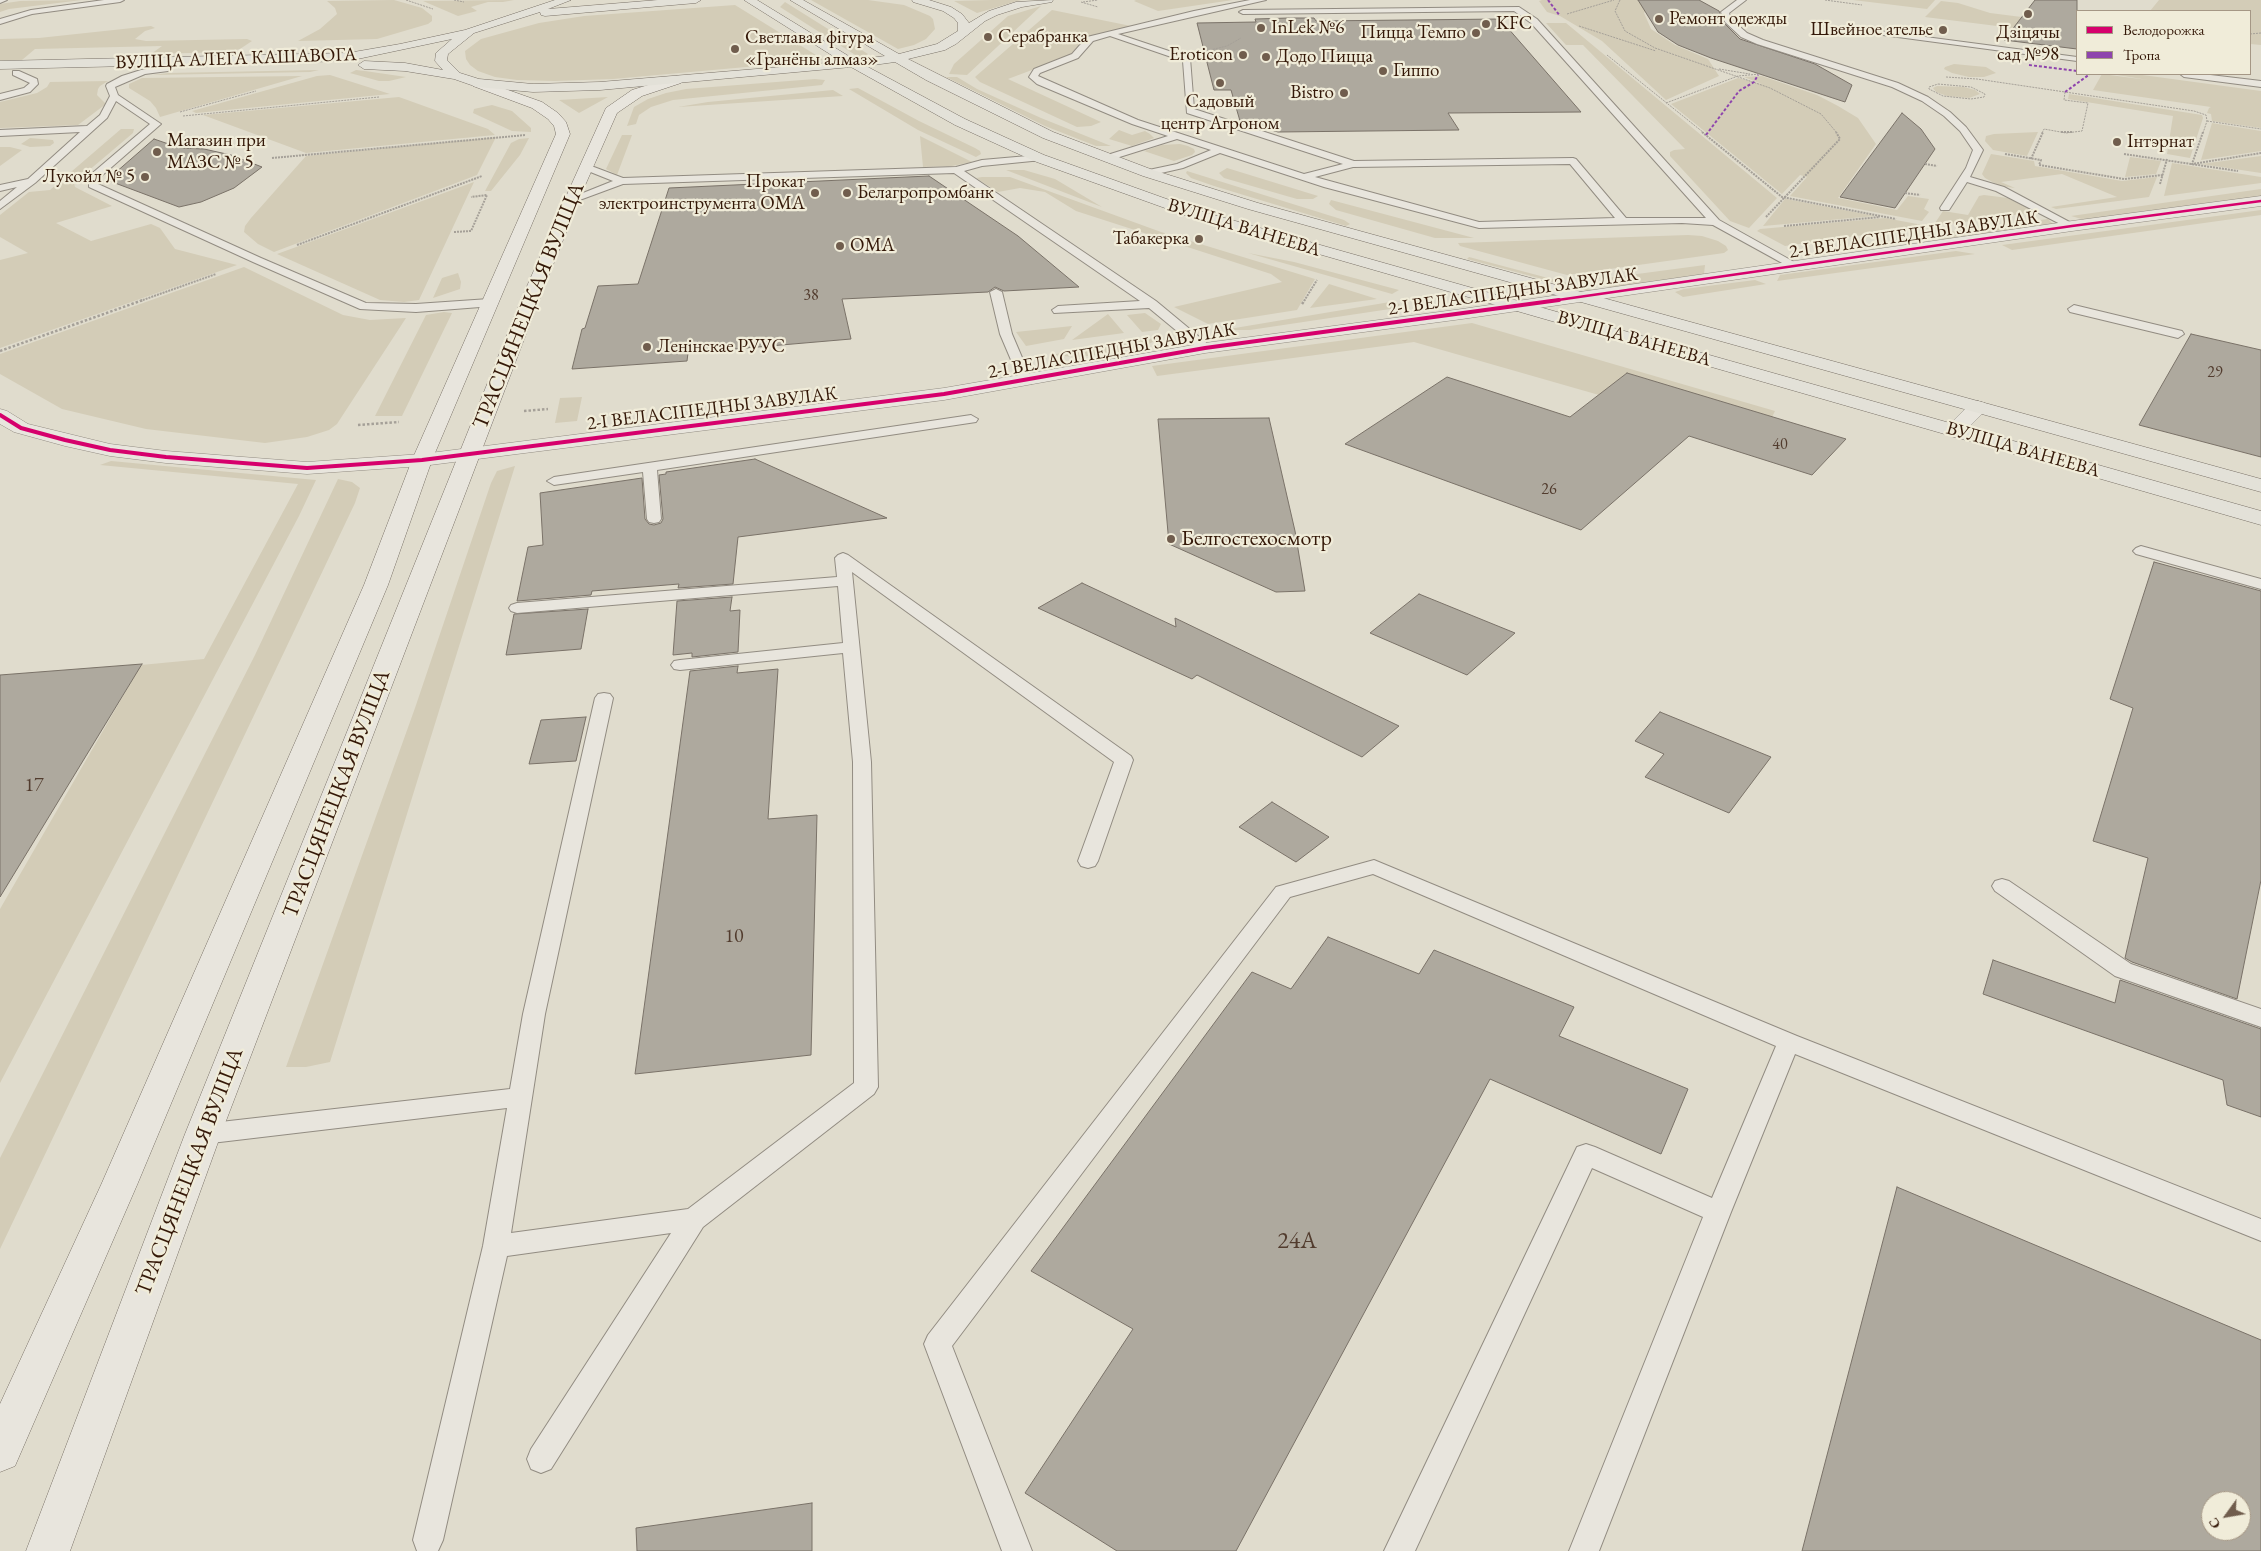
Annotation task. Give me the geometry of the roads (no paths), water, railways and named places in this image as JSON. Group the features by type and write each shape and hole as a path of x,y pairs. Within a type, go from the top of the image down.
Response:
{"main road":[{"path":"502,21 566,0"},
{"path":"502,21 579,9 696,0"},
{"name":"ВУЛІЦА ВАНЕЕВА","path":"749,0 854,64 944,114 1039,158 1110,186 1195,214 2261,518"},
{"name":"ВУЛІЦА ВАНЕЕВА","path":"794,0 1003,114 1107,158 1148,173 1252,206 2261,486"},
{"path":"917,0 947,9 958,16 964,23 964,32"},
{"name":"ВУЛІЦА АЛЕГА КАШАВОГА","path":"0,73 358,64 395,66 456,76 477,83 566,88 677,80 854,64 898,58 941,47 952,42 981,18 993,13 1020,4 1048,0"},
{"name":"ВУЛІЦА АЛЕГА КАШАВОГА","path":"0,65 348,57 392,50 470,31 502,21"},
{"path":"456,76 441,61 442,53 470,31"},
{"name":"ТРАСЦЯНЕЦКАЯ ВУЛІЦА","path":"0,1451 118,1185 372,594 422,460 509,302 573,199 611,111 637,93 677,80"},
{"name":"ТРАСЦЯНЕЦКАЯ ВУЛІЦА","path":"48,1551 203,1134 469,454 509,302 563,134 561,125 537,105 477,83"},
{"name":"2-І ВЕЛАСІПЕДНЫ ЗАВУЛАК","path":"0,415 21,428 65,440 110,450 166,457 308,468 422,460 935,396 1205,348 1518,307 2072,226 2261,201"},
{"path":"1954,431 1978,407"}],"lane":[{"path":"0,22 31,12 120,0"},
{"path":"1262,0 1194,13 1090,38 1075,56 1037,72 1033,77 1040,82 1161,131 1305,177 1480,225 1716,222"},
{"path":"1513,0 1516,9"},
{"path":"1742,0 1725,12 1728,20 1744,35 1760,42 1895,85 1925,99 1947,114 1963,129 1978,150 1971,168 1945,208"},
{"path":"1194,13 1516,9 1529,16 1716,222 1797,267"},
{"path":"1868,31 2076,59"},
{"path":"1110,34 1187,60 1190,111 1353,164"},
{"path":"164,69 144,72 116,81 110,86 114,96 156,124 92,178 93,185 257,260 364,306 416,308 509,302"},
{"path":"0,97 27,90 34,84 34,80 16,72"},
{"path":"2192,75 2261,84"},
{"path":"0,206 104,116 114,96"},
{"path":"1161,131 1208,117"},
{"path":"0,132 89,129"},
{"path":"1107,158 1177,136"},
{"path":"982,163 1010,145"},
{"path":"1148,173 1180,166 1219,150"},
{"path":"573,199 622,181 956,170 982,163 1039,158"},
{"path":"1305,177 1353,164 1573,161 1623,222"},
{"path":"586,167 622,181"},
{"path":"956,170 1152,304 1205,348"},
{"path":"1964,178 2000,189 2072,226"},
{"path":"0,188 31,181"},
{"path":"996,292 1006,334 1026,381"},
{"path":"1058,310 1152,304"},
{"path":"2074,310 2178,334"},
{"path":"554,481 971,420"},
{"path":"650,467 654,519"},
{"path":"2140,551 2261,584"},
{"path":"541,1458 694,1219 866,1087 862,762 843,558 1124,760 1088,861"},
{"path":"517,608 846,581"},
{"path":"680,665 852,647"},
{"path":"428,1540 496,1246 534,1014 604,698"},
{"path":"1017,1551 938,1344 1283,892 1374,867 1789,1042 2261,1230"},
{"path":"2002,886 2123,970 2261,1018"},
{"path":"1584,1551 1718,1212 1789,1042"},
{"path":"203,1134 520,1097"},
{"path":"1399,1551 1586,1154 1718,1212"},
{"path":"496,1246 694,1219"}],"place":[{"name":"Дзіцячы сад №98","path":"2028,14"},
{"name":"Ремонт одежды","path":"1659,19"},
{"name":"KFC","path":"1486,24"},
{"name":"InLek №6","path":"1261,28"},
{"name":"Швейное ателье","path":"1943,30"},
{"name":"Пицца Темпо","path":"1476,33"},
{"name":"Серабранка","path":"988,37"},
{"name":"Светлавая фігура «Гранёны алмаз»","path":"735,49"},
{"name":"Eroticon","path":"1243,55"},
{"name":"Додо Пицца","path":"1266,57"},
{"name":"Гиппо","path":"1383,71"},
{"name":"Садовый центр Агроном","path":"1220,83"},
{"name":"Bistro","path":"1344,93"},
{"name":"Інтэрнат","path":"2117,142"},
{"name":"Магазин при МАЗС № 5","path":"157,152"},
{"name":"Лукойл № 5","path":"145,177"},
{"name":"Прокат электроинструмента ОМА","path":"815,193"},
{"name":"Белагропромбанк","path":"847,193"},
{"name":"Табакерка","path":"1199,239"},
{"name":"ОМА","path":"840,246"},
{"name":"Ленінскае РУУС","path":"647,347"},
{"name":"Белгостехосмотр","path":"1171,539"}]}
